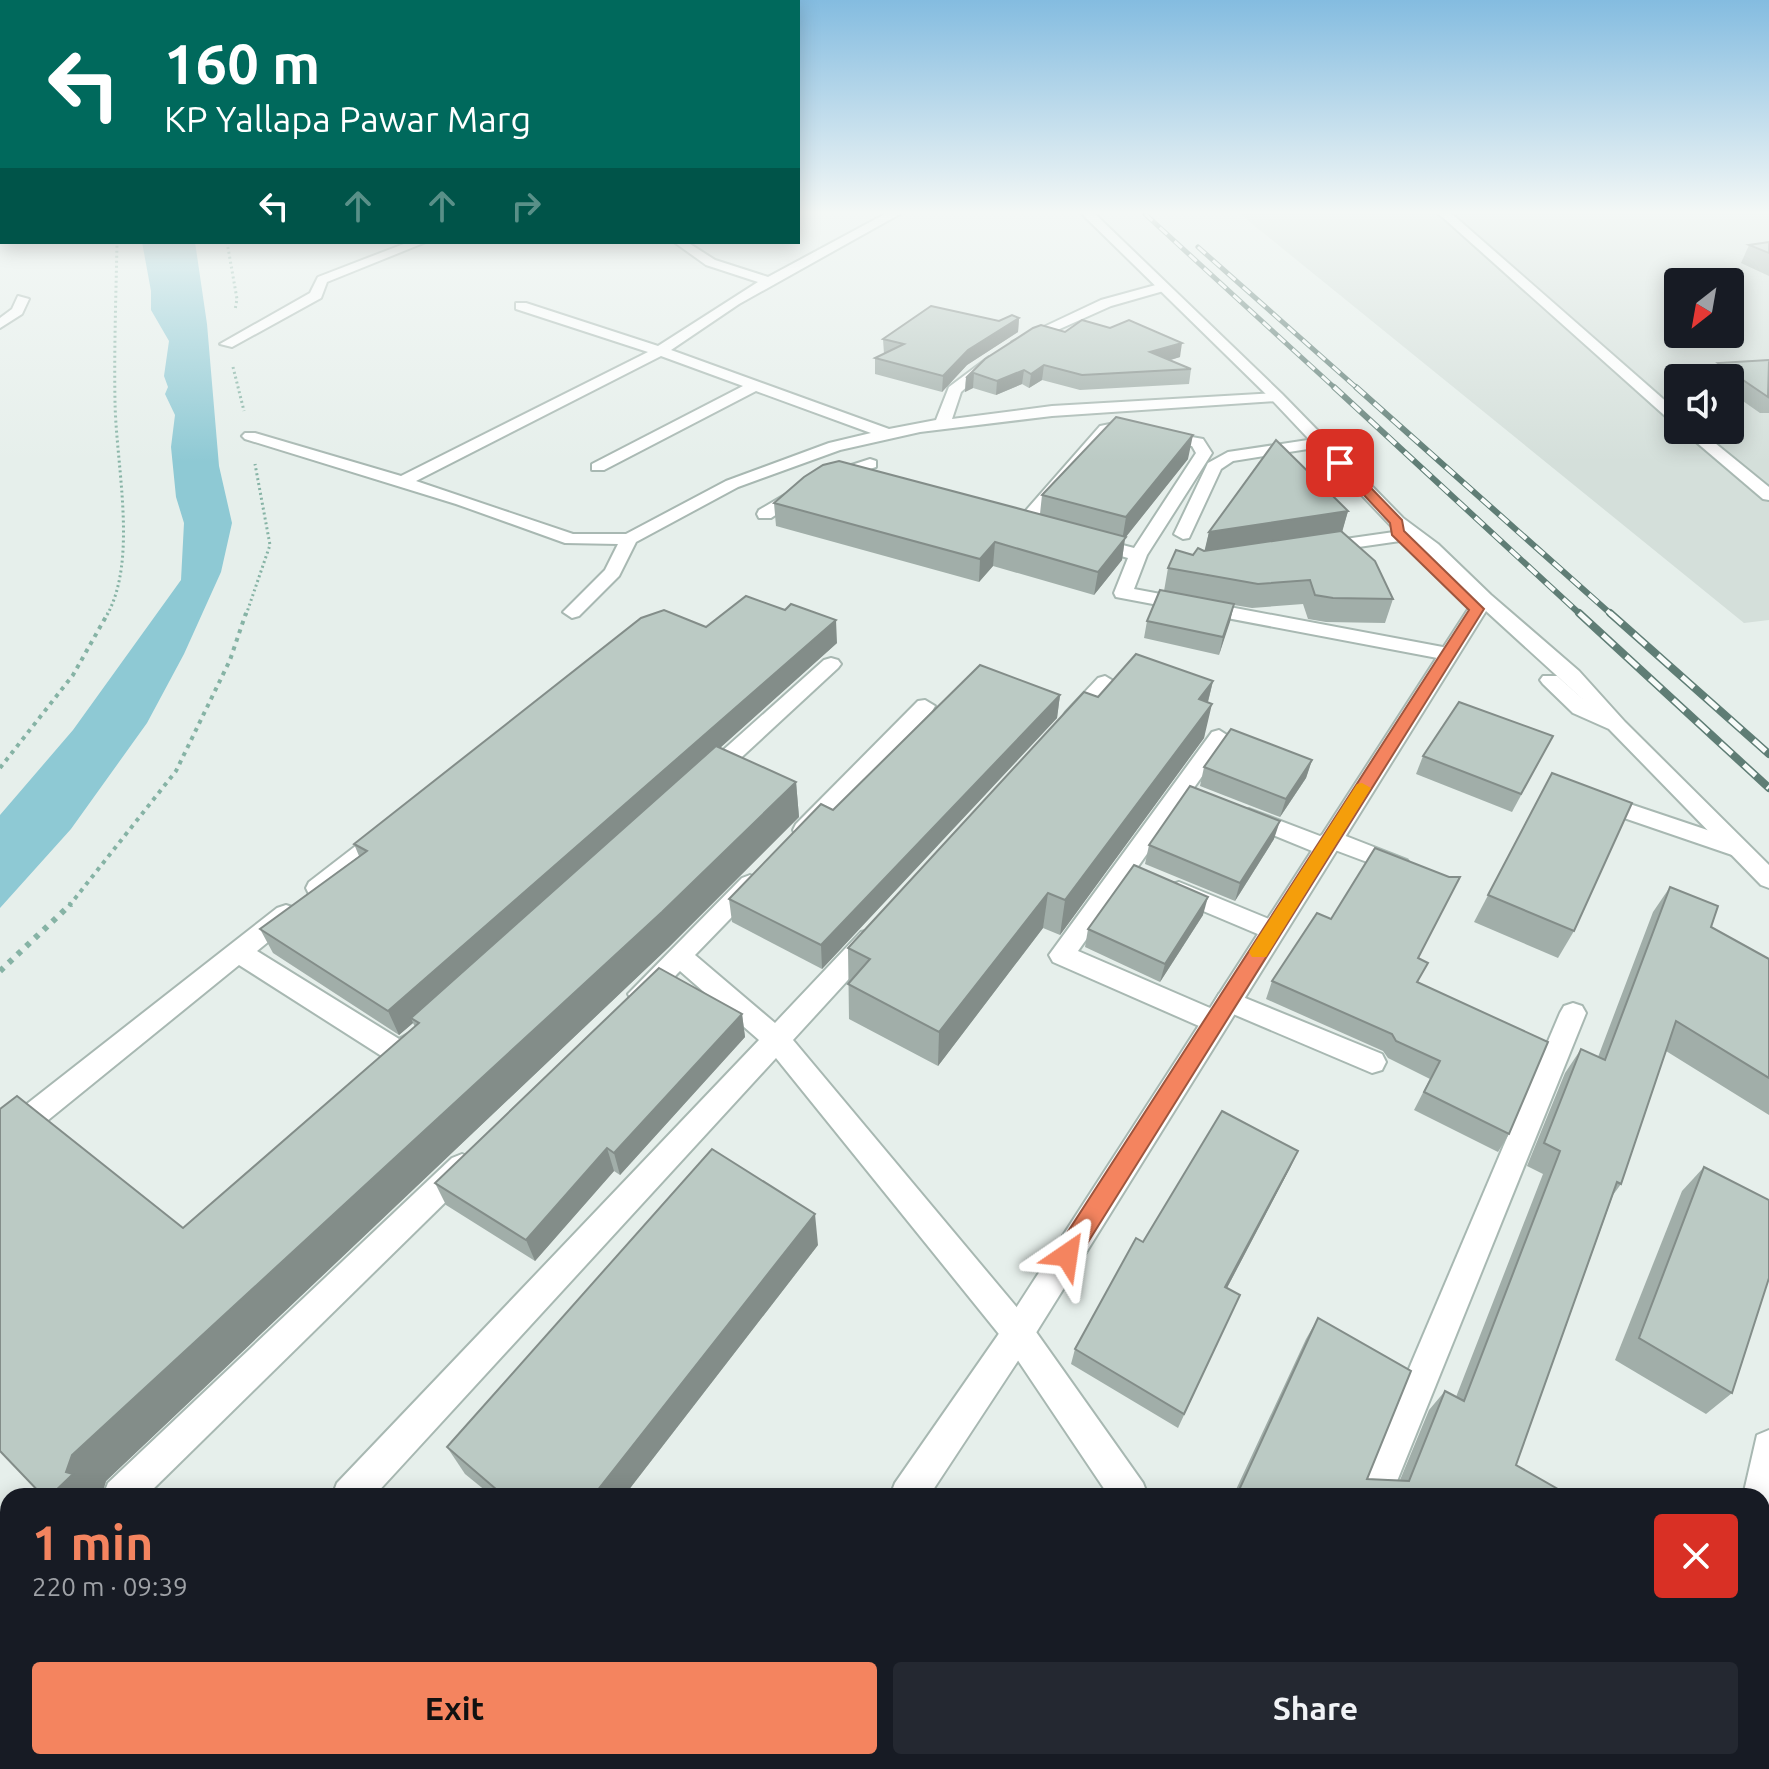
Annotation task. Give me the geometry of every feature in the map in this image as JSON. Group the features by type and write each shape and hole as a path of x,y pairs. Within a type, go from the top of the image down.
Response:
{"street":[{"path":"227,344 313,297"},
{"path":"402,482 660,351 745,297"},
{"path":"942,425 954,390 1003,349 1106,303 1129,297"},
{"path":"1173,297 1277,397 1399,529 1480,604 1580,708 1618,727 1769,879"},
{"path":"1538,297 1664,408"},
{"path":"0,324 17,311 23,299"},
{"path":"521,306 660,351 888,434"},
{"path":"598,467 755,386"},
{"path":"250,436 462,500 571,539 629,539 732,484 835,446 888,434 1052,411 1277,397"},
{"path":"1023,524 1105,429 1197,442 1204,453 1138,555 1123,593 1448,654"},
{"path":"1183,534 1214,466 1228,457 1321,443"},
{"path":"1707,444 1769,495"},
{"path":"765,514 790,497 838,474 870,464"},
{"path":"838,474 869,482"},
{"path":"1309,550 1399,529"},
{"path":"572,612 613,572 629,539"},
{"path":"1081,539 1138,555"},
{"path":"913,1488 1018,1333 1480,604"},
{"path":"692,790 831,664"},
{"path":"1052,739 1105,682"},
{"path":"623,1011 925,706"},
{"path":"1219,737 1188,793 1125,868 1062,955 1372,1062"},
{"path":"1570,791 1738,849"},
{"path":"1224,807 1427,877"},
{"path":"0,1142 400,823"},
{"path":"1125,868 1272,931"},
{"path":"357,1488 883,925"},
{"path":"238,952 401,1054 436,1023"},
{"path":"680,956 777,1040 1018,1333 1125,1488"},
{"path":"1376,1488 1573,1013"},
{"path":"129,1488 487,1143"},
{"path":"1762,1488 1769,1447"}],"path":[{"path":"0,768 73,675 114,602 123,557 115,404 116,297"},
{"path":"0,971 69,907 176,771 230,660 270,545 250,436 227,344 237,297"}],"shaded area":[{"path":"1342,297 1664,297 1664,348 1744,348 1744,297 1769,297 1769,620 1744,623"}],"water":[{"path":"151,297 203,297 219,466 232,523 221,572 184,654 147,723 71,829 0,908 0,815 73,730 181,580 184,523 176,497 171,447 175,415 165,394 168,387 164,376 169,341 151,310"}],"building":[{"path":"931,306 999,321 1012,315 1019,318 968,350 943,376 875,358 904,344 883,339"},
{"path":"1082,320 1110,328 1129,320 1182,343 1150,352 1191,369 1082,375 1044,365 1031,374 1024,370 997,381 974,373 966,378 985,359 1033,328 1041,325 1065,332"},
{"path":"1769,360 1768,397 1744,381 1744,364 1718,363"},
{"path":"1116,417 1193,435 1126,517 1042,495"},
{"path":"1276,440 1348,511 1209,532"},
{"path":"839,461 1126,537 1098,572 995,542 980,559 774,503 804,477 823,465"},
{"path":"1341,531 1375,561 1393,599 1315,595 1310,580 1258,584 1168,568 1176,550 1193,555 1198,548 1204,551"},
{"path":"1160,590 1234,604 1223,637 1147,621"},
{"path":"746,596 785,610 791,604 836,620 388,1011 260,929 367,851 354,844 641,618 664,610 706,627"},
{"path":"1136,654 1213,681 1199,699 1212,704 1065,900 1048,893 939,1032 848,984 870,959 848,948 1084,692 1098,697"},
{"path":"980,665 1060,695 821,945 729,899 821,804 833,810"},
{"path":"1459,702 1553,736 1521,794 1423,756"},
{"path":"1231,729 1312,760 1286,799 1204,767"},
{"path":"716,746 796,782 662,912 72,1455 66,1472 73,1474 58,1488 35,1488 0,1451 0,1109 17,1096 183,1228 419,1023 411,1018"},
{"path":"1552,773 1632,803 1574,931 1488,895"},
{"path":"1190,786 1280,821 1240,883 1149,845"},
{"path":"1375,848 1449,877 1460,877 1418,958 1428,963 1417,982 1548,1042 1509,1134 1424,1092 1440,1061 1396,1041 1392,1034 1272,981 1317,913 1331,919"},
{"path":"1134,865 1208,897 1165,964 1088,929"},
{"path":"1670,887 1718,906 1711,927 1769,959 1769,1078 1676,1021 1621,1184 1617,1182 1516,1465 1556,1488 1240,1488 1318,1318 1411,1371 1367,1479 1409,1481 1445,1391 1464,1401 1560,1151 1544,1143 1581,1049 1605,1060"},
{"path":"659,968 742,1014 614,1153 607,1148 526,1240 435,1183"},
{"path":"1222,1111 1298,1151 1225,1287 1240,1295 1184,1414 1075,1349 1136,1238 1143,1242"},
{"path":"712,1149 815,1214 599,1488 495,1488 447,1447"},
{"path":"1704,1167 1769,1200 1769,1278 1732,1393 1639,1338"}],"railway":[{"path":"1235,297 1336,389"},
{"path":"1254,297 1358,389"},
{"path":"1334,387 1581,615"},
{"path":"1356,387 1612,615"},
{"path":"1579,613 1769,788"},
{"path":"1610,613 1769,754"}],"slow traffic":[{"path":"1259,952 1362,788"}],"route":[{"path":"1067,1255 1477,609 1397,532 1397,522 1340,463"}]}
